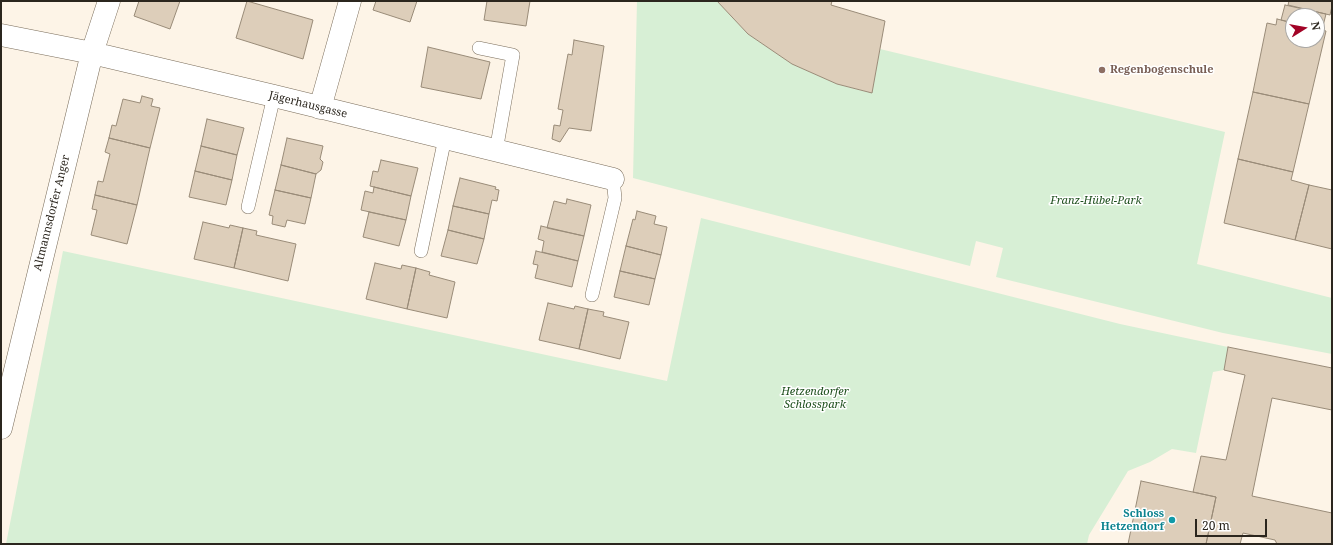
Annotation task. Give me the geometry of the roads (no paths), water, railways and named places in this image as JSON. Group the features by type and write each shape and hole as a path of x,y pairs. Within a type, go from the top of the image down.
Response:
{"street":[{"name":"Altmannsdorfer Anger","path":"1,428 92,53 109,1"},
{"path":"320,108 350,1"},
{"name":"Jägerhausgasse","path":"1,34 92,53 274,96 613,179"}],"lane":[{"path":"479,48 513,55 496,151"},
{"path":"248,207 274,96"},
{"path":"421,251 445,138"},
{"path":"592,295 615,198 613,179"}],"place":[{"name":"Regenbogenschule","path":"1102,70"},
{"name":"Schloss Hetzendorf","path":"1172,520"}],"park label":[{"name":"Franz-Hübel-Park","path":"1096,201"},
{"name":"Hetzendorfer Schlosspark","path":"815,398"}]}
